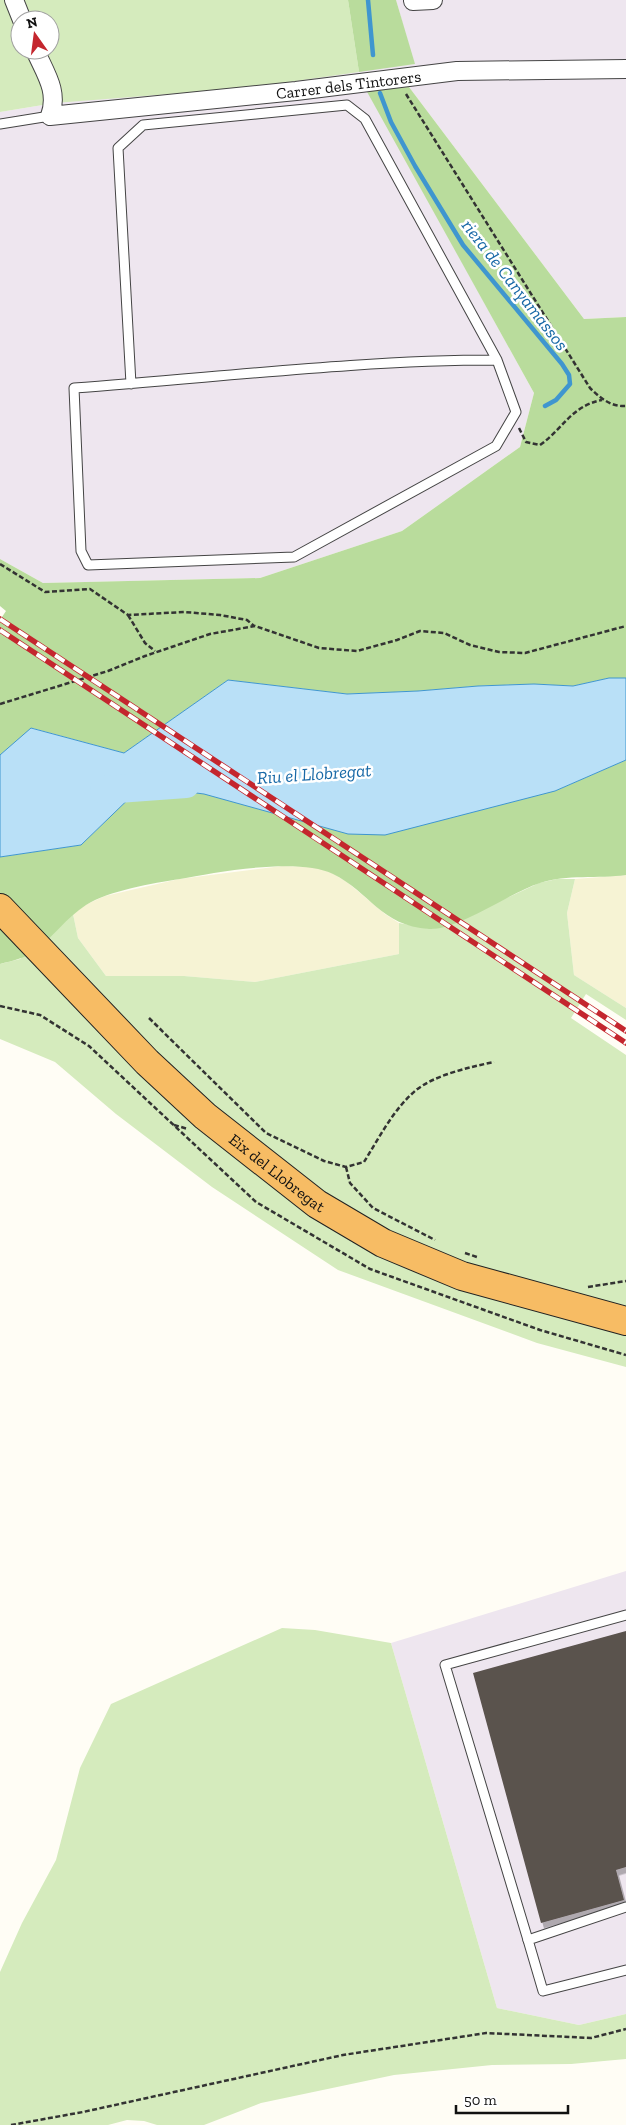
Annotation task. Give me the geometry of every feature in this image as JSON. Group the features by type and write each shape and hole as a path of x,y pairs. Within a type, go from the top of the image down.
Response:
{"highway":[{"name":"Eix del Llobregat","path":"0,908 148,1062 205,1116 317,1204 383,1243 462,1276 626,1320"}],"street":[{"path":"413,1 434,0"},
{"path":"39,60 52,89 55,103 50,116"},
{"name":"Carrer dels Tintorers","path":"50,116 397,80 457,70 626,69"}],"lane":[{"path":"266,94 272,112"},
{"path":"131,384 118,148 143,125 346,105 365,119 497,360 516,412 496,446 294,557 88,565 81,551 74,388 131,384 431,360 497,360"},
{"path":"0,124 50,116"},
{"path":"626,1616 445,1665 543,1991 626,1970"},
{"path":"528,1940 626,1907"}],"path":[{"path":"397,80 590,388 602,400 621,407 626,406"},
{"path":"516,412 519,426 526,442 540,445 553,436 578,408 590,402 602,400"},
{"path":"0,564 45,592 90,589 128,615 145,643 156,652"},
{"path":"128,615 184,612 220,615 247,620 255,626 318,648 357,651 397,640 420,631 444,633 470,645 499,652 525,653 626,626"},
{"path":"0,704 108,671 210,634 255,626"},
{"path":"149,1018 266,1133 324,1160 346,1167 364,1162 394,1115 416,1090 464,1068 494,1062"},
{"path":"346,1167 350,1183 372,1208 443,1244"},
{"path":"462,1252 480,1258"},
{"path":"582,1288 626,1281"},
{"path":"11,2125 83,2112 343,2055 486,2033 591,2038 626,2030"}],"shaded area":[{"path":"396,0 626,0 626,317 584,319 409,87 367,90 534,393 520,447 402,531 260,578 43,583 0,559 0,112 55,103 414,64"},
{"path":"282,866 315,867 332,873 347,882 385,914 399,923 399,954 255,982 184,976 106,976 78,938 73,914 87,904 105,896 179,879"},
{"path":"626,875 626,1008 574,975 567,913 575,879"},
{"path":"626,1571 626,2014 579,2025 497,2008 391,1643"}],"green space":[{"path":"0,0 348,0 359,72 247,88 55,103 0,112"},
{"path":"348,0 396,0 415,64 359,72"},
{"path":"409,87 584,319 626,317 626,678 609,678 573,686 534,684 347,694 228,680 124,753 32,728 0,755 0,620 6,611 0,606 0,559 43,583 260,578 402,531 520,447 534,393 366,90"},
{"path":"626,760 626,875 550,880 528,888 469,918 441,928 429,929 413,927 399,922 387,915 346,881 318,869 279,866 236,870 144,885 95,900 79,910 35,951 0,964 0,857 81,845 142,786 204,794 555,791"},
{"path":"557,879 575,879 567,913 574,975 626,1008 626,1020 586,994 571,1018 626,1055 626,1367 537,1343 338,1270 212,1187 116,1114 55,1062 0,1039 0,964 20,959 73,914 78,938 106,976 184,976 255,982 399,954 399,923 431,929 449,925 539,883"},
{"path":"282,1628 315,1630 391,1643 497,2008 579,2025 626,2014 626,2059 571,2064 492,2065 394,2075 261,2103 204,2125 157,2125 144,2121 127,2120 108,2125 0,2125 0,1972 22,1923 56,1860 80,1768 111,1704"}],"water":[{"path":"609,678 626,678 626,760 555,791 385,835 348,834 204,794 142,786 81,845 0,857 0,755 31,728 124,753 228,680 347,694 534,684 573,686"}],"building":[{"path":"626,1631 626,1867 616,1870 624,1900 541,1923 473,1673"}],"waterway":[{"name":"riera de Canyamassos","path":"368,0 373,55"},
{"name":"riera de Canyamassos","path":"380,93 391,122 415,166 463,245 562,364 569,375 570,384 556,400 545,406"},
{"name":"Riu el Llobregat","path":"104,790 186,784"}],"railway":[{"path":"0,619 626,1031"},
{"path":"0,630 626,1043"}]}
